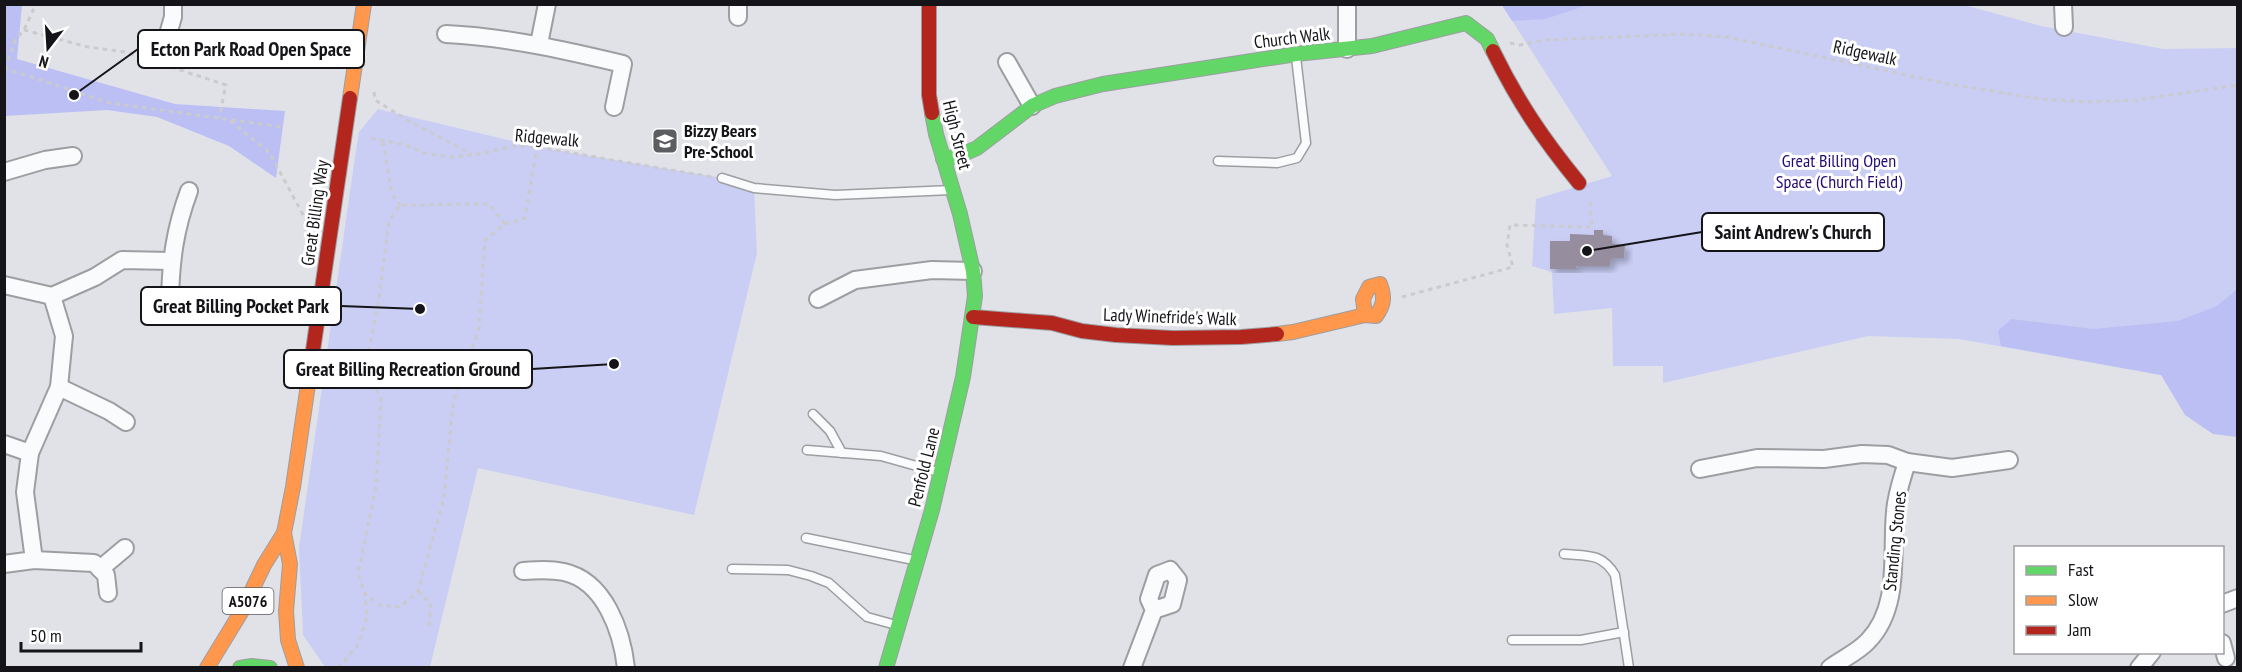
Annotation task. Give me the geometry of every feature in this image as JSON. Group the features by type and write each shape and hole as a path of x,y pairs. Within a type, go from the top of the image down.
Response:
{"street":[{"path":"159,60 173,16 173,4"},
{"name":"Great Billing Way","path":"207,668 243,609 264,565 284,533 293,487 364,4"},
{"path":"539,44 547,4"},
{"name":"High Street","path":"929,4 929,95 936,134 973,270"},
{"path":"1347,4 1347,50"},
{"path":"2063,4 2064,27"},
{"name":"Church Walk","path":"943,159 959,156 977,148 1032,106 1055,96 1103,84 1296,54 1372,46 1466,23 1487,39"},
{"path":"446,34 489,36 539,44 623,64 614,107"},
{"path":"1487,39 1515,95 1545,141 1579,183"},
{"path":"1007,62 1032,106"},
{"path":"4,172 45,160 73,156"},
{"path":"171,299 171,261 178,221 189,191"},
{"path":"4,285 52,296 95,278 122,260 171,261"},
{"path":"819,299 855,280 932,270 973,270"},
{"name":"Penfold Lane","path":"886,668 918,561 963,377 975,296 973,270"},
{"path":"1365,315 1363,299 1369,287 1380,284 1385,296 1384,302"},
{"path":"34,560 26,492 30,453 59,387 64,336 52,296"},
{"name":"Lady Winefride's Walk","path":"973,317 1052,323 1082,331 1116,335 1173,338 1241,337 1293,332 1365,315 1376,316 1384,302"},
{"path":"59,387 109,411 126,422"},
{"path":"4,444 30,453"},
{"path":"1700,470 1758,458 1824,459 1862,454 1887,455 1907,462 1952,468 2009,460"},
{"name":"Standing Stones","path":"1830,668 1867,643 1884,617 1892,578 1896,501 1907,462"},
{"name":"Great Billing Way","path":"284,533 290,564 286,611 288,640 297,668"},
{"path":"100,569 125,548"},
{"path":"4,564 34,560 94,563 106,575 108,593"},
{"path":"523,571 567,572 586,582 607,605 618,626 626,668"},
{"path":"2224,604 2238,598"},
{"path":"1132,668 1154,610"},
{"path":"2139,668 2150,654"},
{"path":"240,668 252,666 270,668"}],"lane":[{"path":"1218,161 1277,163 1297,158 1306,143 1296,54"},
{"path":"722,178 754,188 834,195 952,190"},
{"path":"813,414 830,431 842,453"},
{"path":"807,450 881,456 941,473"},
{"path":"806,538 918,561"},
{"path":"1564,554 1598,558 1608,563 1615,575 1629,668"},
{"path":"732,569 788,570 811,576 829,583 867,616 899,626"},
{"path":"1512,640 1581,640 1624,632"}],"path":[{"path":"36,4 24,30 15,40 5,68 110,103 282,127"},
{"path":"24,30 88,47 159,60 226,86 219,118"},
{"name":"Ridgewalk","path":"1487,39 1520,45 1545,40 1684,34 1727,37 1949,84 2041,99 2088,102 2137,100 2238,85"},
{"path":"373,82 375,100 409,121 474,155"},
{"path":"228,119 269,152 307,222 332,225"},
{"name":"Ridgewalk","path":"370,138 406,145 424,153 450,157 474,155 513,146 537,147 722,178"},
{"path":"383,141 392,194 400,205"},
{"path":"365,594 380,606 400,607 418,591 444,498 453,404 479,328 485,240 505,224 525,218 537,147"},
{"path":"1384,302 1514,267 1507,245 1510,225 1592,227 1592,203 1579,183"},
{"path":"400,205 489,204 505,224"},
{"path":"338,668 357,646 367,618 365,594 358,574 375,486 381,400 366,363 378,304 388,221 400,205"},
{"path":"418,591 431,604 429,626"}],"green space":[{"name":"Great Billing Open Space (Church Field)","path":"1502,5 1964,5 2041,26 2163,49 2237,48 2237,410 2161,375 1959,339 1868,336 1663,383 1663,366 1613,366 1612,308 1554,314 1552,272 1532,266 1536,199 1612,176"},
{"path":"378,109 537,147 722,178 754,188 757,253 694,515 478,468 430,667 325,667 303,635 299,548 359,132"}],"shaded area":[{"path":"5,4 22,5 17,59 175,104 285,111 276,178 229,146 157,117 107,110 5,116"},
{"path":"1502,5 1588,5 1545,19 1512,21"},
{"path":"2237,289 2237,437 2213,434 2185,415 2161,375 2001,346 1998,331 2011,319 2093,329 2178,321 2217,306"}],"building":[{"path":"1594,230 1603,230 1603,235 1612,236 1612,244 1625,244 1624,258 1611,258 1610,266 1550,269 1550,241 1570,241 1570,234 1594,235"}],"traffic: fast":[{"path":"943,159 959,156 977,148 1032,106 1055,96 1103,84 1296,54 1372,46 1466,23 1487,39 1493,51"},
{"path":"886,668 932,510 963,377 975,296 973,271 960,214 932,113"},
{"path":"240,668 252,666 270,668"}],"traffic: slow":[{"path":"350,98 364,4"},
{"path":"1277,334 1365,315 1363,299 1369,287 1380,284 1383,293 1381,308 1376,316 1365,315"},
{"path":"297,668 288,640 286,611 290,564 284,533 312,357"},
{"path":"207,668 243,609 264,565 284,533"}],"traffic: jam":[{"path":"929,4 929,95 932,113"},
{"path":"1493,51 1532,120 1579,183"},
{"path":"339,173 350,98"},
{"path":"312,357 339,173"},
{"path":"973,317 1052,323 1082,331 1116,335 1173,338 1277,334"}],"place":[{"name":"Ecton Park Road Open Space","path":"74,95"},
{"name":"Bizzy Bears Pre-School","path":"665,141"},
{"name":"Saint Andrew's Church","path":"1587,251"},
{"name":"Great Billing Pocket Park","path":"420,309"},
{"name":"Great Billing Recreation Ground","path":"614,364"}]}
